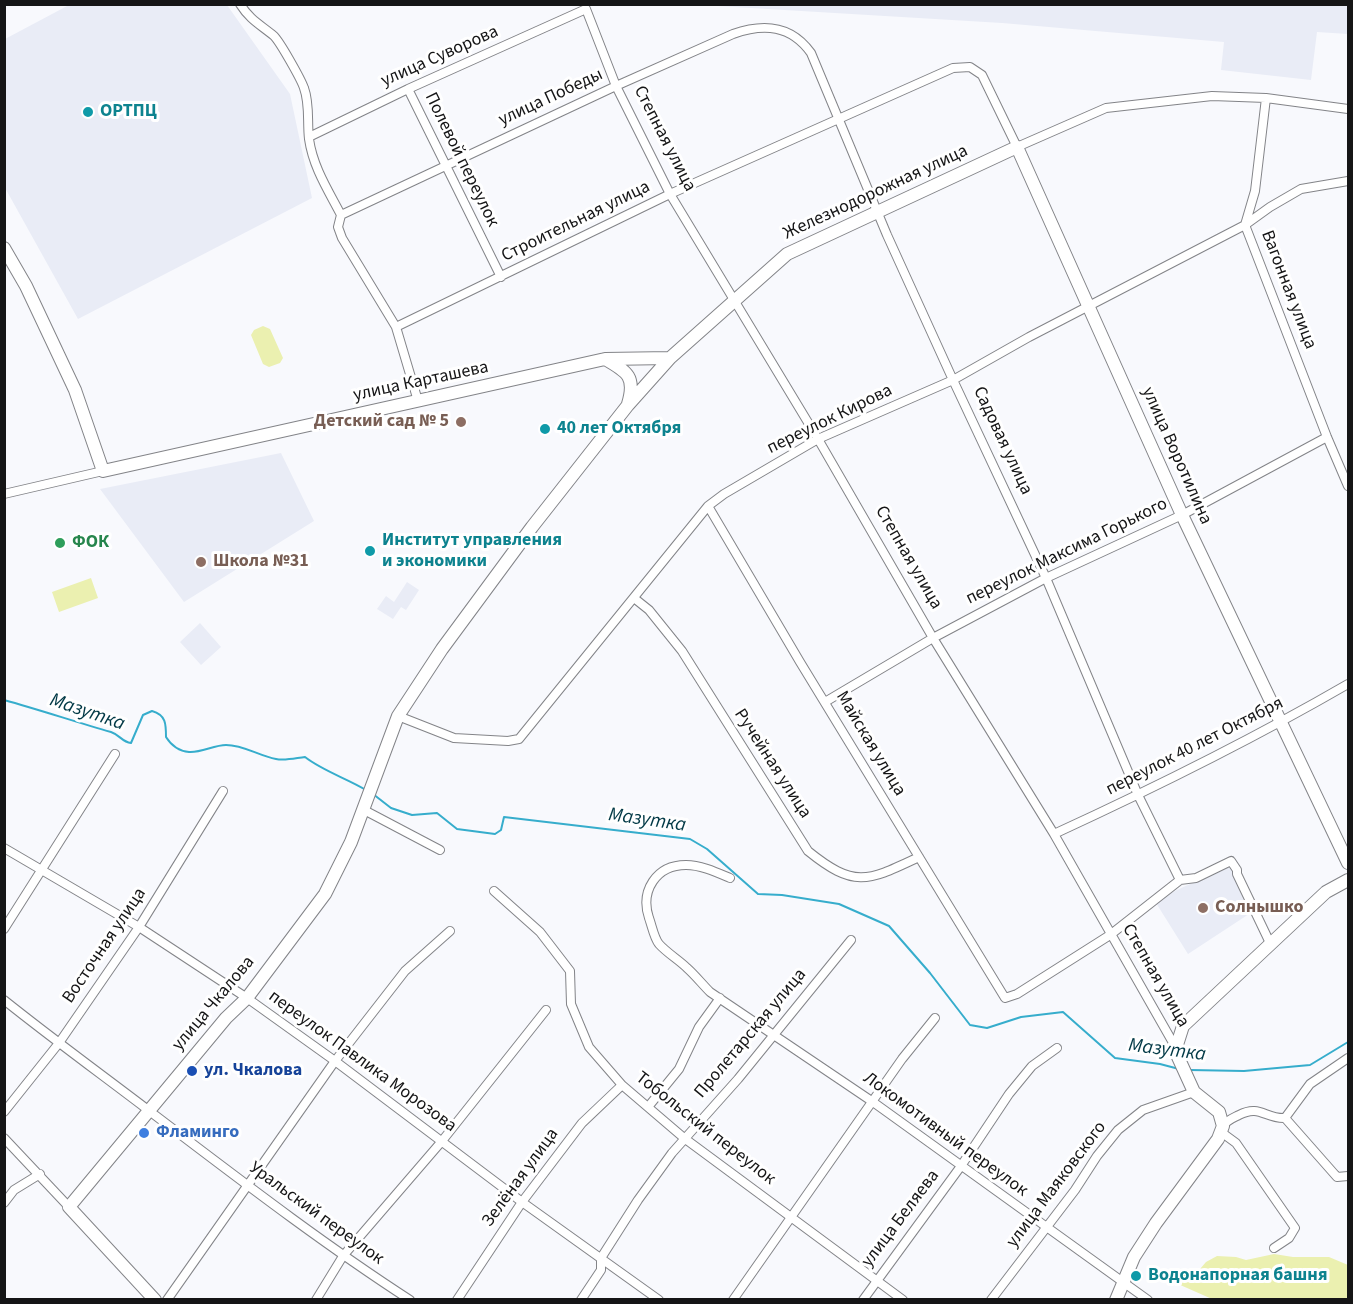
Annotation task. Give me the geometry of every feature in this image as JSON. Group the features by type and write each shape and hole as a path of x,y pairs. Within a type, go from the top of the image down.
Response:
{"street":[{"path":"240,4 255,23 276,37 305,88 309,137 319,174 341,215 338,227 342,238 396,327 418,400"},
{"name":"улица Суворова","path":"309,137 408,89 586,9"},
{"name":"Степная улица","path":"586,9 616,86 670,194 819,439 933,638 1054,834 1176,1048 1194,1092 1219,1112 1222,1129"},
{"name":"улица Победы","path":"341,215 616,86 749,28 764,27 780,30"},
{"name":"Садовая улица","path":"780,30 803,42 811,53 878,213 952,380 1046,578 1138,795 1180,880"},
{"name":"Строительная улица","path":"396,327 670,194 953,68 970,67"},
{"name":"улица Воротилина","path":"970,67 982,75 1017,147 1182,515 1348,863"},
{"name":"Полевой переулок","path":"408,89 444,166 501,277"},
{"name":"Железнодорожная улица","path":"364,810 398,716 442,649 532,527 628,405 670,358 786,254 1106,108 1212,96 1266,98 1348,109"},
{"name":"Вагонная улица","path":"1266,98 1255,191 1245,225 1348,486"},
{"name":"переулок Кирова","path":"398,716 454,738 507,741 519,739 708,506 724,494 819,439 952,380 1029,337 1245,225 1301,189 1348,181"},
{"path":"4,248 26,286 75,390 103,471"},
{"name":"улица Карташева","path":"4,494 605,359 670,358"},
{"path":"605,359 628,374 632,385 628,405"},
{"name":"переулок Максима Горького","path":"825,702 933,638 1046,578 1182,515 1327,437"},
{"name":"Майская улица","path":"708,506 1005,998 1017,994 1110,935"},
{"name":"Ручейная улица","path":"634,598 649,610 682,651 808,851 826,866 843,874 863,879 887,872 919,857"},
{"name":"переулок 40 лет Октября","path":"1054,834 1138,795 1281,723 1348,684"},
{"path":"4,929 114,754"},
{"name":"Восточная улица","path":"4,1112 59,1043 139,927 223,791"},
{"path":"364,810 440,850"},
{"name":"улица Чкалова","path":"69,1207 226,1018 247,998 325,894 364,810"},
{"name":"переулок Павлика Морозова","path":"4,848 139,927 247,998 335,1061 522,1202 659,1299"},
{"path":"1110,935 1180,880 1196,878 1231,861 1271,945"},
{"name":"Локомотивный переулок","path":"730,878 698,866 685,865 670,867 658,874 651,882 645,898 646,909 658,943 710,992 873,1102 1148,1299"},
{"path":"1176,1048 1183,1026 1326,892 1348,880"},
{"name":"Тобольский переулок","path":"494,891 540,932 570,971 571,1004 589,1047 622,1085 684,1138 875,1281 903,1299"},
{"path":"167,1299 335,1061 405,971 450,931"},
{"name":"Пролетарская улица","path":"580,1299 601,1270 601,1258 638,1200 684,1138 738,1079 851,940"},
{"path":"648,1107 679,1069 699,1027 720,998"},
{"name":"Уральский переулок","path":"4,1000 343,1256 410,1299"},
{"path":"316,1299 343,1256 442,1141 546,1010"},
{"path":"733,1299 902,1059 935,1018"},
{"name":"улица Беляева","path":"863,1299 961,1166 1009,1094 1032,1066 1057,1048"},
{"path":"1116,1299 1134,1257 1156,1222 1218,1139 1226,1122 1248,1110 1260,1110 1275,1119 1285,1118 1310,1084 1348,1058"},
{"name":"Зелёная улица","path":"457,1299 522,1202 582,1123 622,1085"},
{"name":"улица Маяковского","path":"991,1299 1118,1130 1143,1110 1194,1092"},
{"path":"1285,1118 1337,1177 1348,1176"},
{"path":"1222,1129 1236,1143 1295,1228 1289,1238 1274,1248"},
{"path":"4,1138 155,1299"},
{"path":"4,1203 14,1190 40,1174"}],"shaded area":[{"path":"1348,4 1348,34 1317,32 1311,80 1221,70 1224,42 1002,23 701,5"},
{"path":"69,5 227,5 290,94 312,198 78,319 4,186 5,39"},
{"name":"Школа №31","path":"281,453 314,521 184,602 100,489"},
{"path":"407,582 419,590 406,610 401,607 393,619 377,609 386,596 394,602"},
{"path":"200,623 221,647 201,665 180,642"},
{"name":"Солнышко","path":"1226,867 1231,868 1249,914 1188,954 1156,903 1160,898"}],"green space":[{"path":"263,326 270,329 283,358 280,363 269,367 263,364 251,335 254,330"},
{"path":"91,578 98,598 59,612 52,592"},
{"path":"1274,1254 1293,1257 1329,1257 1348,1265 1348,1299 1212,1299 1178,1284 1175,1277 1180,1272 1195,1272 1217,1256 1246,1260"}],"waterway":[{"name":"Мазутка","path":"4,700 111,732 131,743 143,715 152,711 163,718 166,737 178,749 194,752 226,745 279,760 305,757 366,790"},
{"name":"Мазутка","path":"373,794 391,808 412,815 437,813 457,829 495,834 501,830 504,817 690,839 707,849 758,894 782,895 839,904 889,926 930,973 970,1025 987,1028 1021,1017 1063,1012 1115,1058 1179,1069"},
{"name":"Мазутка","path":"1190,1070 1244,1071 1310,1065 1348,1042"}],"place":[{"name":"ОРТПЦ","path":"88,112"},
{"name":"Детский сад № 5","path":"461,422"},
{"name":"40 лет Октября","path":"545,429"},
{"name":"ФОК","path":"60,543"},
{"name":"Институт управления и экономики","path":"370,551"},
{"name":"Школа №31","path":"201,562"},
{"name":"Солнышко","path":"1203,908"},
{"name":"ул. Чкалова","path":"192,1071"},
{"name":"Фламинго","path":"144,1133"},
{"name":"Водонапорная башня","path":"1136,1276"}]}
